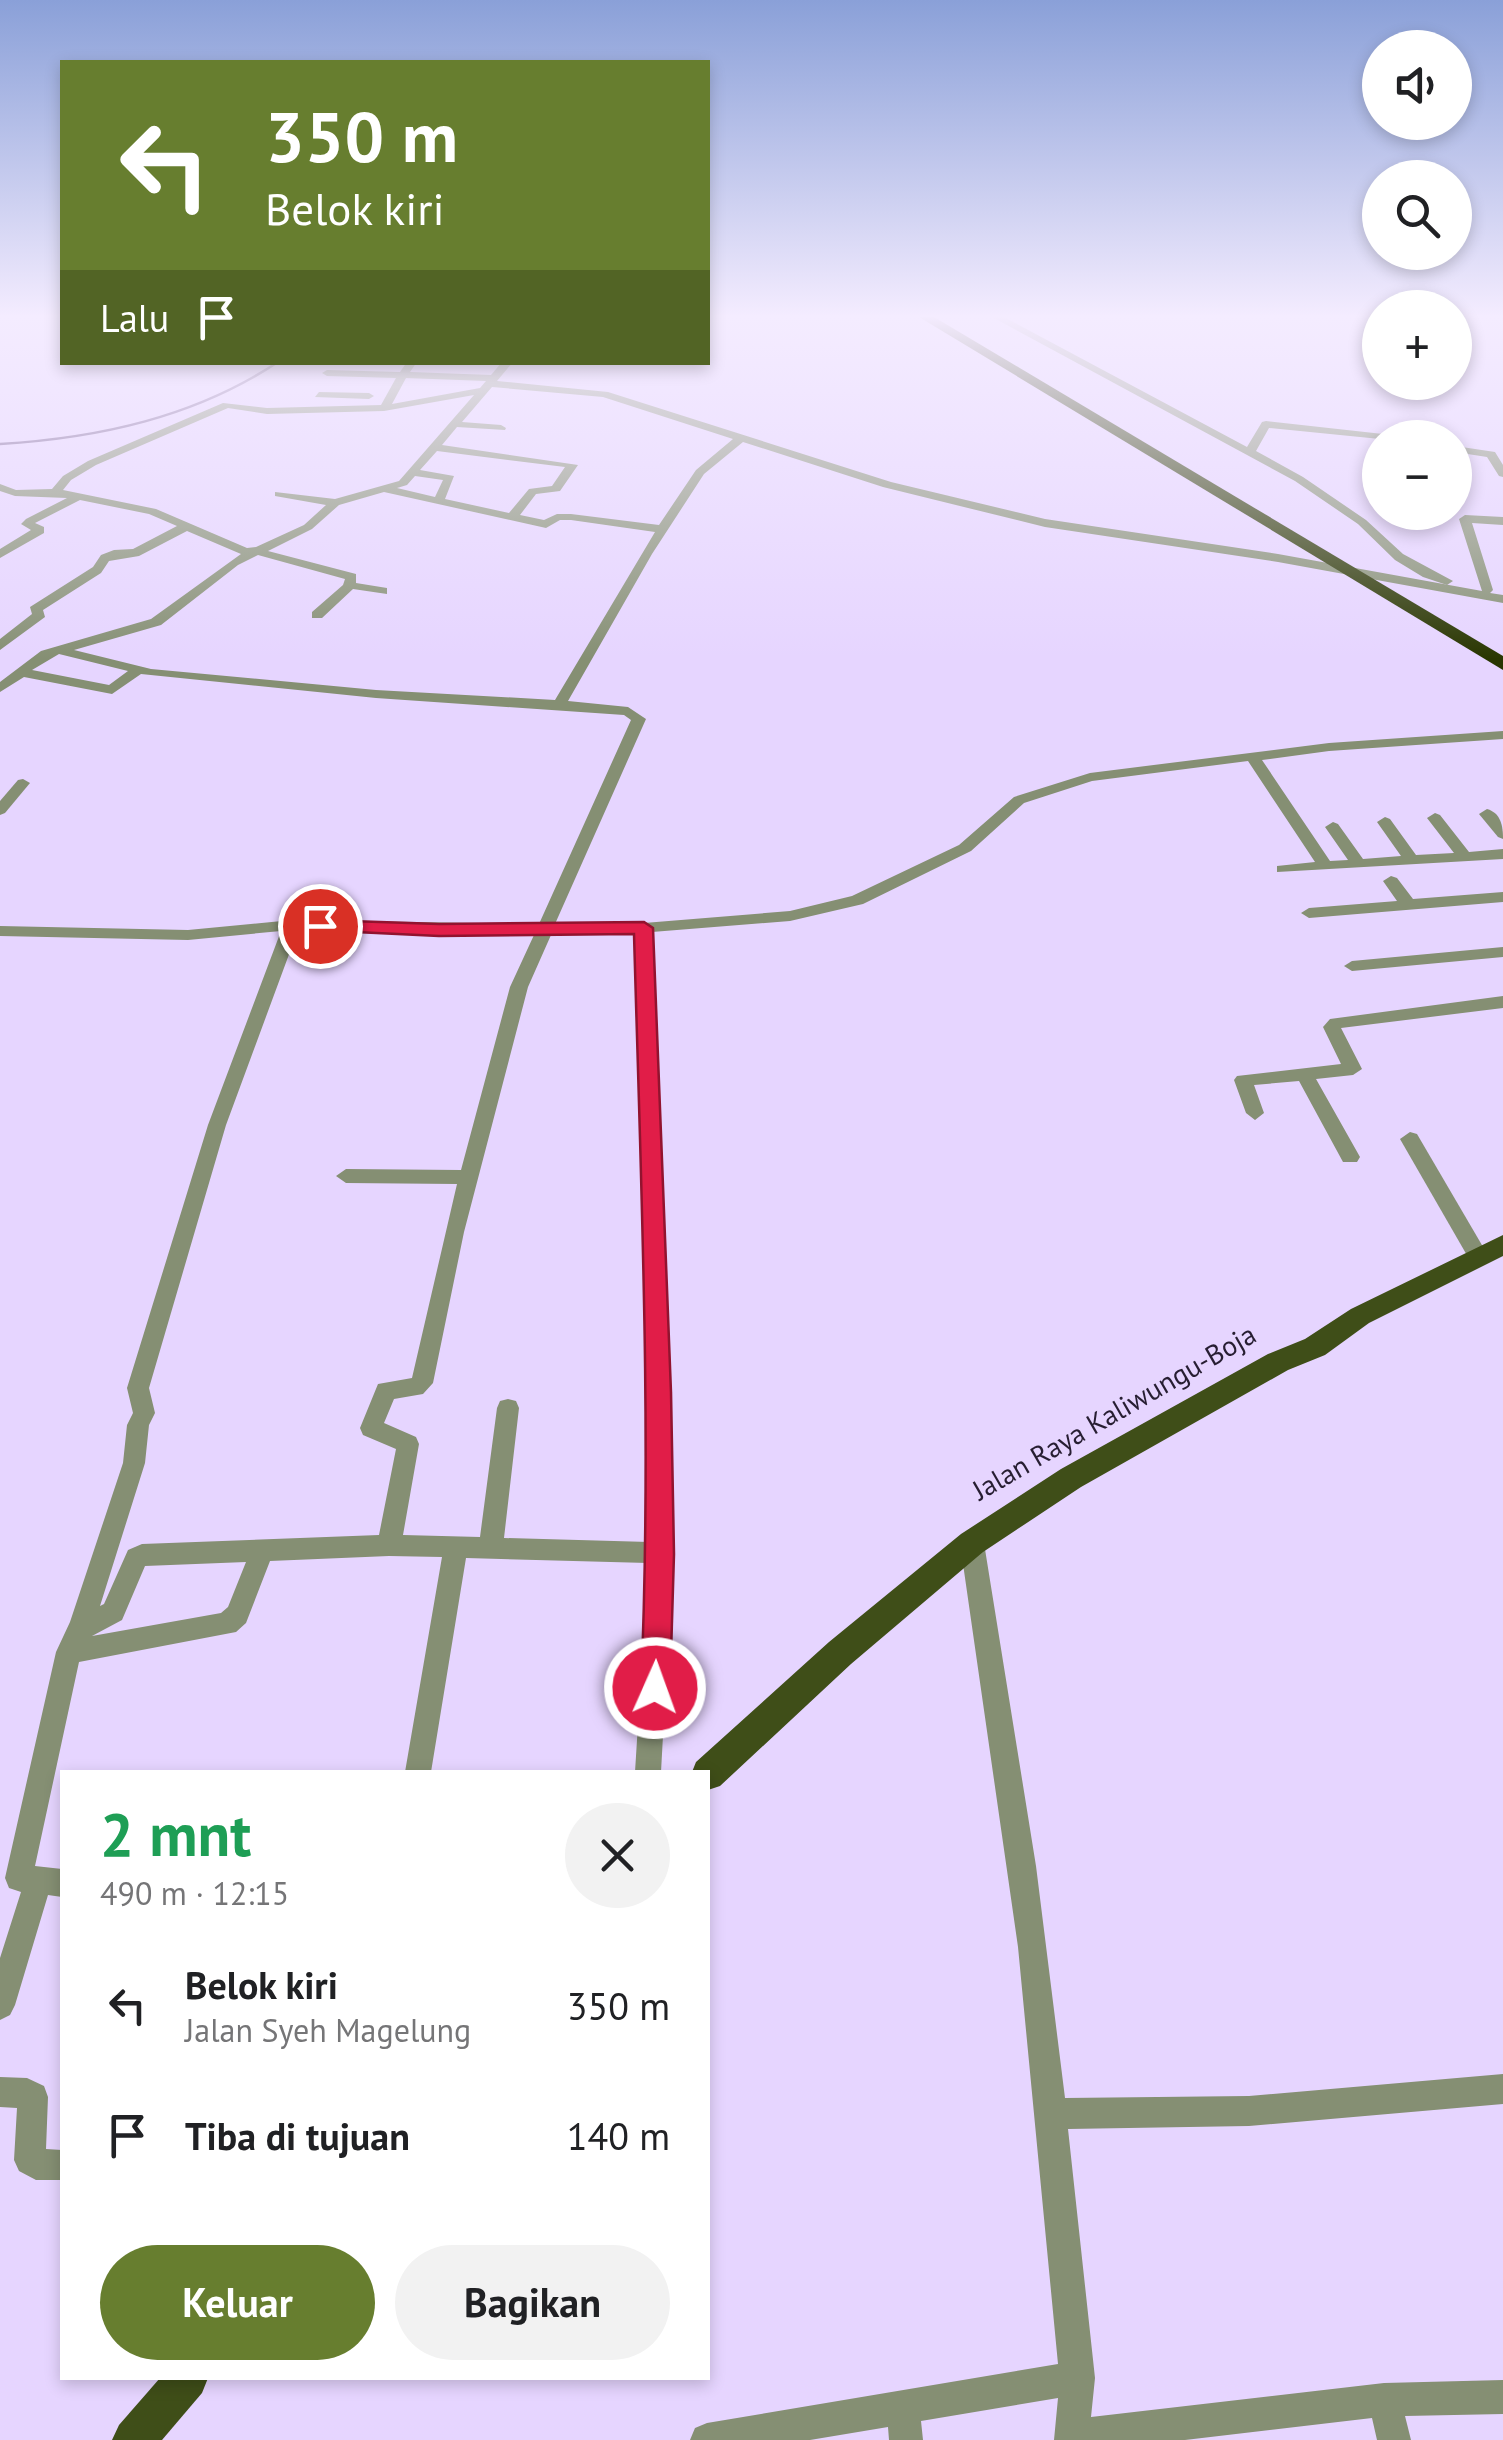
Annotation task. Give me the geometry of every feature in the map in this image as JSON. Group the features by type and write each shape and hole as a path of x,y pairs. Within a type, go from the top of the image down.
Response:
{"highway":[{"path":"1115,431 1503,664"},
{"path":"1133,431 1503,652"}],"main road":[{"name":"Jalan Raya Kaliwungu-Boja","path":"710,1772 840,1653 972,1543 1086,1469 1278,1362 1315,1346 1360,1316 1491,1251"},
{"path":"144,2436 186,2380"}],"street":[{"path":"55,492 67,478 92,463 167,431"},
{"path":"0,688 39,658 156,622 250,552 301,531 335,504 388,490 414,473 448,431"},
{"path":"715,431 900,489 1045,524 1503,596"},
{"path":"1210,431 1354,516 1391,552 1427,574 1481,593"},
{"path":"1250,452 1262,431"},
{"path":"1330,431 1362,434"},
{"path":"559,704 700,472 740,440"},
{"path":"435,447 573,466 556,489 533,491 512,516"},
{"path":"1472,451 1490,454 1503,474"},
{"path":"414,473 450,478 440,498"},
{"path":"0,486 15,493 55,492 133,505 250,552 350,577 349,585 317,616"},
{"path":"388,490 440,498 546,524 558,516 662,529"},
{"path":"279,494 335,504"},
{"path":"0,554 40,530 27,524 30,521 78,497"},
{"path":"1481,593 1465,520 1503,521"},
{"path":"0,646 40,614 35,610 97,570 105,558 135,554 188,525"},
{"path":"349,585 383,590"},
{"path":"58,650 138,670 376,694 559,704 628,711 640,719 519,986 468,1177 422,1383 416,1388 386,1390 371,1428 408,1444 389,1546"},
{"path":"0,658 39,658"},
{"path":"20,672 112,690 138,670"},
{"path":"0,931 188,935 292,926 546,930 750,920 833,907 881,891 938,864 979,837 1019,800 1084,778 1252,756 1503,735"},
{"path":"1252,756 1325,866"},
{"path":"0,810 23,783"},
{"path":"1487,814 1503,834"},
{"path":"1435,818 1465,856"},
{"path":"1385,822 1412,860"},
{"path":"1333,827 1358,864"},
{"path":"1282,869 1503,854"},
{"path":"1390,880 1409,906"},
{"path":"1310,914 1502,899"},
{"path":"0,2004 30,1880 69,1652 81,1628 134,1463 138,1425 144,1413 138,1388 217,1125 292,926"},
{"path":"644,928 660,1554 654,1722 648,1770"},
{"path":"1352,966 1503,952"},
{"path":"1255,1113 1243,1080 1353,1070 1332,1027 1336,1024 1503,1002"},
{"path":"1305,1075 1350,1158"},
{"path":"1410,1139 1491,1251"},
{"path":"346,1176 468,1177"},
{"path":"491,1547 508,1408"},
{"path":"972,1543 1012,1782 1052,2114 1078,2378 1071,2438 1209,2431 1384,2400 1503,2396"},
{"path":"81,1628 113,1612 136,1558 142,1555 389,1546 660,1554"},
{"path":"418,1770 456,1546"},
{"path":"69,1652 227,1624 236,1615 262,1551"},
{"path":"1052,2114 1249,2111 1503,2089"},
{"path":"0,2092 34,2097 30,2160 60,2165"},
{"path":"728,2437 905,2423 1078,2378"},
{"path":"1384,2400 1394,2440"}],"waterway":[{"path":"0,444 105,431"}],"route":[{"path":"320,926 439,930 644,928 658,1392 660,1554 655,1688"}]}
